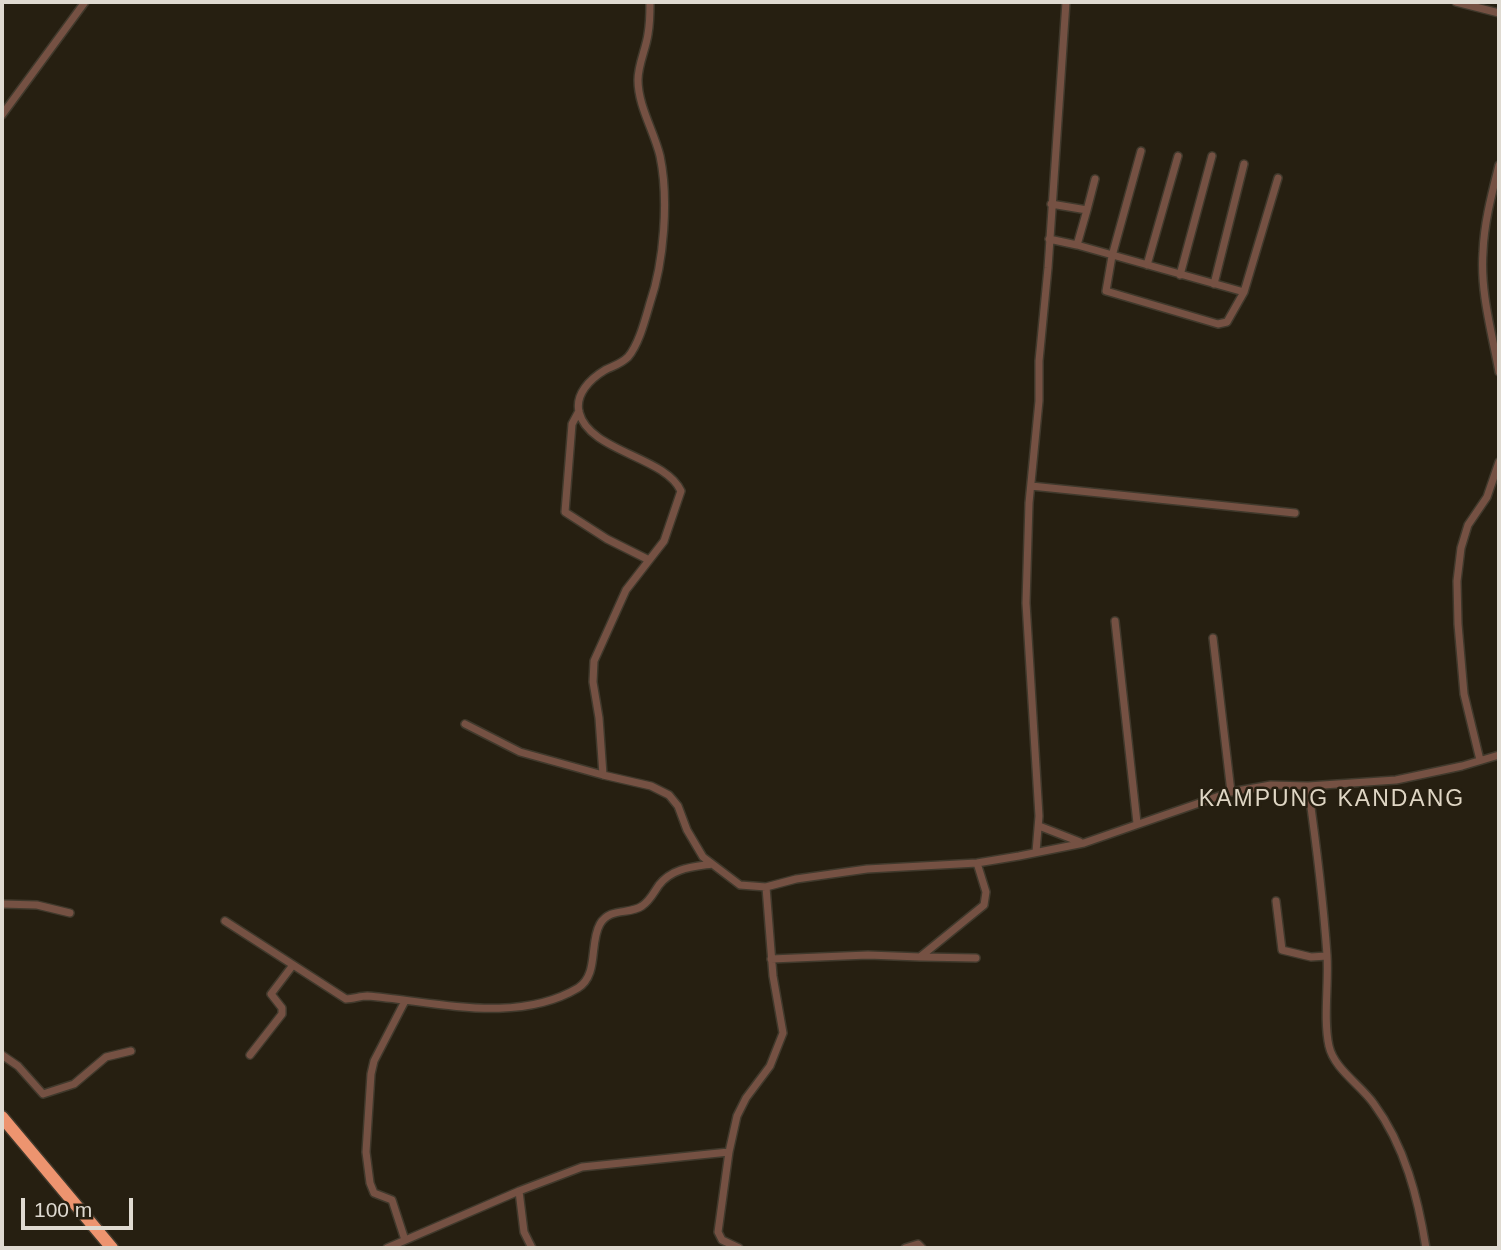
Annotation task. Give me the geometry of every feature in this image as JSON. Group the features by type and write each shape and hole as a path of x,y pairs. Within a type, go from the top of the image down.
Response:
{"highway":[{"path":"2,1117 89,1226 103,1248"},
{"path":"2,1129 112,1248"}],"street":[{"path":"2,115 85,2"},
{"path":"603,775 599,718 593,682 594,661 626,590 664,541 681,491 676,481 663,471 600,438 584,422 579,411 578,397 582,390 605,370 629,356 643,324 656,281 663,223 663,188 660,157 640,96 638,79 648,34 650,2"},
{"path":"1037,852 1039,826 1026,603 1031,486 1066,2"},
{"path":"1456,2 1499,13"},
{"path":"1141,151 1105,288 1107,292 1218,324 1227,322 1244,292 1278,178"},
{"path":"1147,265 1178,156"},
{"path":"1180,275 1212,156"},
{"path":"1214,284 1244,164"},
{"path":"1499,165 1483,249 1485,293 1495,327 1499,372"},
{"path":"1077,245 1095,179"},
{"path":"1051,204 1087,210"},
{"path":"1049,239 1244,292"},
{"path":"579,411 572,424 565,512 607,539 649,560"},
{"path":"1480,760 1464,694 1457,581 1461,548 1468,525 1487,497 1499,461"},
{"path":"1031,486 1295,513"},
{"path":"1115,621 1137,823"},
{"path":"1213,638 1231,792"},
{"path":"465,724 520,752 651,786 669,795 678,806 687,830 703,857 740,885 766,887 796,879 867,869 977,863 1084,843 1231,792 1271,785 1377,783 1462,766 1499,755"},
{"path":"1308,786 1327,956 1329,1045 1341,1068 1376,1106 1406,1162 1426,1248"},
{"path":"1039,826 1084,843"},
{"path":"920,957 984,905 986,892 977,863"},
{"path":"225,921 346,999 364,996 402,1007 497,1007 558,997 577,988 588,977 598,928 607,916 642,906 673,873 685,868 712,864"},
{"path":"738,1248 722,1240 718,1232 729,1152 737,1116 746,1098 770,1066 783,1033 771,959 766,887"},
{"path":"1276,901 1282,950 1311,957 1327,956"},
{"path":"2,904 25,903 70,913"},
{"path":"771,959 868,955 976,958"},
{"path":"250,1055 282,1014 282,1008 271,994 293,965"},
{"path":"402,1007 372,1067 366,1152 372,1189 378,1196 392,1200 405,1240"},
{"path":"2,1055 18,1066 43,1094 74,1084 106,1057 131,1051"},
{"path":"387,1248 582,1167 729,1152"},
{"path":"519,1191 524,1232 532,1248"},
{"path":"905,1248 918,1244 922,1248"}],"district":[{"name":"KAMPUNG KANDANG","path":"1332,800"}]}
